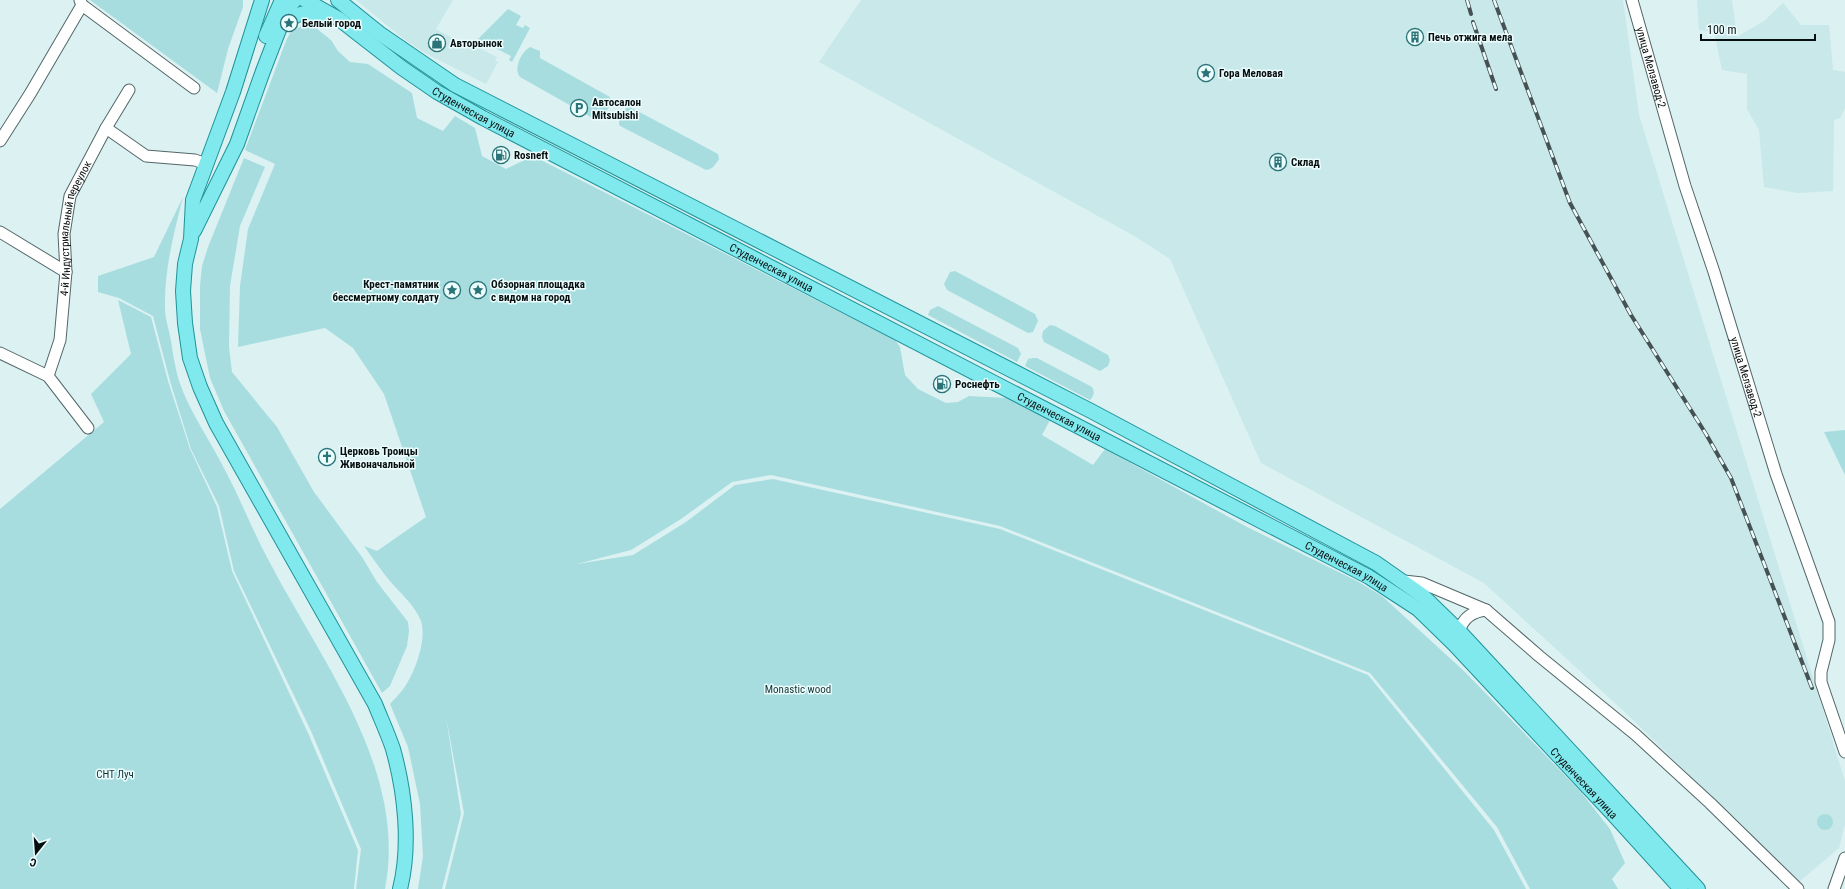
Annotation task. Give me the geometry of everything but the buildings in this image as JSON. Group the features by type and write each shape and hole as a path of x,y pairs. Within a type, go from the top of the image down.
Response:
{"main road":[{"path":"191,238 193,200 233,92 262,0"},
{"path":"282,0 267,35 191,238 185,264 185,323 190,358 200,387 216,423 375,704 393,749 406,814 404,876 400,889"},
{"path":"191,238 237,144 280,28 290,5 295,0"},
{"name":"Студенческая улица","path":"305,0 339,19 402,68 437,92 484,118 1368,577 1418,609 1454,644 1681,889"},
{"name":"Студенческая улица","path":"343,2 379,33 461,89 1090,411 1376,563 1404,581 1423,596 1459,631 1698,889"},
{"path":"280,28 292,16 303,12 339,19"},
{"path":"402,68 411,56"}],"street":[{"name":"улица Мелзавод-2","path":"1632,0 1685,186 1714,272 1776,474 1829,622 1829,640 1821,672 1821,682 1845,752"},
{"path":"1,136 30,94 81,3 194,88"},
{"name":"4-й Индустриальный переулок","path":"48,376 60,340 66,272 64,234 70,196 106,128 129,90"},
{"path":"106,128 146,156 195,160 206,164"},
{"path":"0,232 66,272"},
{"path":"0,353 48,376 88,428"},
{"path":"1404,581 1422,583 1486,610 1642,741 1710,803 1798,889"},
{"path":"1459,631 1462,623 1474,612 1486,610"},
{"path":"1834,889 1845,858"}],"shaded area":[{"name":"Авторынок","path":"356,0 453,0 436,29 475,50 477,47 497,57 495,60 498,62 486,84 425,53 405,40"},
{"path":"861,0 1623,0 1639,115 1845,781 1845,824 1839,848 1799,882 1628,715 1484,583 1261,463 1170,259 1136,237 819,62"},
{"path":"1697,0 1732,0 1737,37 1764,21 1783,3 1801,25 1829,25 1833,70 1845,72 1845,108 1840,118 1834,120 1833,191 1797,193 1764,187 1759,130 1747,109 1747,74 1722,70 1714,32 1699,30"}],"green space":[{"path":"90,0 243,0 243,7 228,49 217,93"},
{"path":"508,9 521,16 516,25 523,28 525,25 530,28 512,62 509,60 511,56 478,39"},
{"name":"Monastic wood","path":"303,25 316,28 331,40 338,51 350,62 368,64 412,93 417,118 443,131 455,116 475,128 482,156 506,169 533,156 895,340 900,347 905,375 918,389 946,403 958,402 969,396 1006,398 1018,402 1050,420 1042,435 1093,465 1105,449 1247,527 1357,581 1382,596 1465,672 1581,792 1610,829 1625,863 1612,879 1618,889 1530,889 1497,827 1370,673 1000,526 771,475 732,482 681,519 631,550 577,564 633,555 686,522 735,485 773,479 1000,529 1368,675 1494,830 1526,889 445,889 464,813 446,717 461,814 442,889 418,889 423,856 420,804 408,747 390,704 408,681 416,665 421,646 421,621 407,599 389,580 364,546 377,551 426,517 384,394 353,348 325,328 238,347 240,286 248,229 275,164 245,150 286,41 290,33"},
{"path":"530,47 540,51 540,58 610,97 611,100 609,106 600,120 596,120 520,77 517,70 519,61"},
{"path":"630,107 718,154 719,159 712,168 706,170 622,127 619,125 619,121 626,108"},
{"path":"244,158 265,167 240,226 230,286 229,347 232,372 277,427 314,492 362,557 377,582 408,622 409,631 407,646 390,686 382,693 224,411 210,378 200,329 200,285 202,266 208,247"},
{"path":"183,197 170,252 165,294 166,316 179,381 194,415 231,481 263,550 335,677 355,718 372,759 384,802 389,845 385,889 356,889 361,849 311,731 234,571 219,506 191,449 170,381 153,316 119,298 98,292 98,276 154,257"},
{"path":"955,271 1035,314 1038,321 1033,332 1028,333 947,290 944,284 950,272"},
{"name":"СНТ Луч","path":"118,300 151,317 168,381 190,449 217,507 232,571 308,733 358,850 354,889 0,889 0,509 104,422 91,394 131,354"},
{"path":"938,306 1018,348 1021,354 1017,362 928,315 930,310"},
{"path":"1050,325 1055,326 1108,355 1110,360 1108,366 1100,371 1044,342 1042,337 1043,331"},
{"path":"1037,358 1092,387 1094,394 1090,400 1025,366 1028,359"},
{"path":"1845,430 1845,475 1824,432"},
{"path":"1822,814 1828,814 1833,819 1831,828 1828,830 1822,830 1817,825 1817,819"}],"railway":[{"path":"1467,0 1471,14"},
{"path":"1494,0 1570,203 1631,315 1706,434 1731,478 1812,688"},
{"path":"1473,22 1496,89"}],"place":[{"name":"Белый город","path":"289,23"},
{"name":"Печь отжига мела","path":"1415,37"},
{"name":"Авторынок","path":"437,43"},
{"name":"Гора Меловая","path":"1206,73"},
{"name":"Автосалон Mitsubishi","path":"579,108"},
{"name":"Rosneft","path":"501,155"},
{"name":"Склад","path":"1278,162"},
{"name":"Крест-памятник бессмертному солдату","path":"452,290"},
{"name":"Обзорная площадка с видом на город","path":"478,290"},
{"name":"Роснефть","path":"942,384"},
{"name":"Церковь Троицы Живоначальной","path":"327,457"}]}
